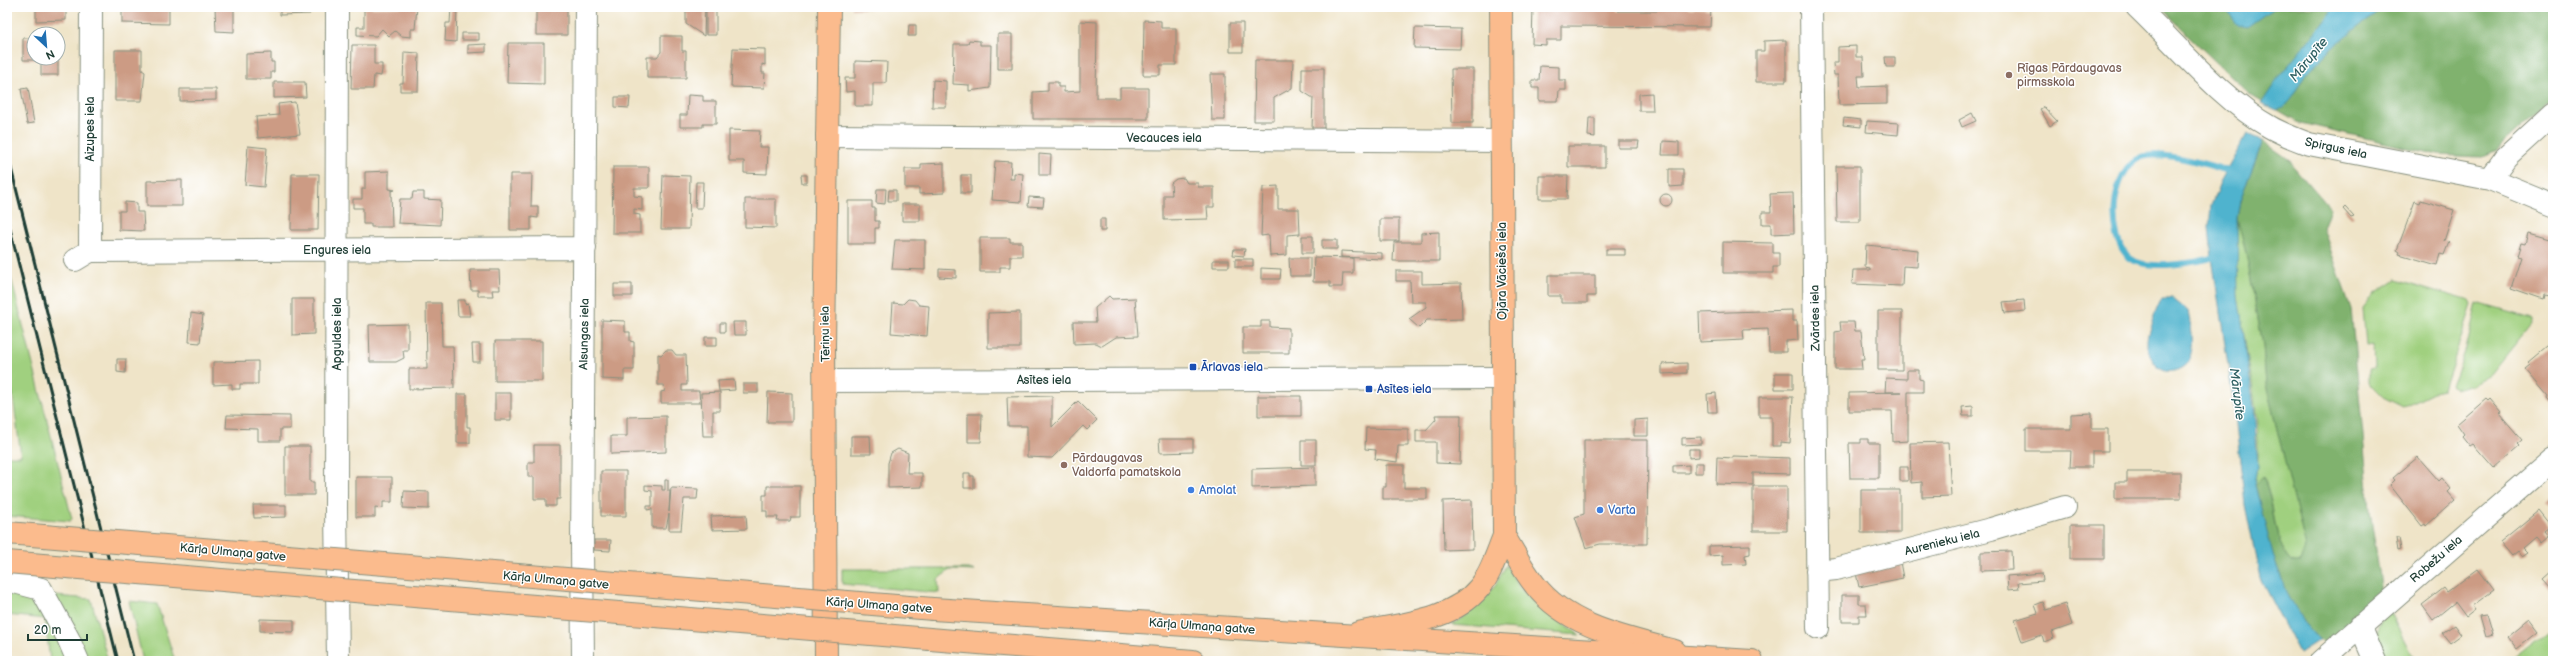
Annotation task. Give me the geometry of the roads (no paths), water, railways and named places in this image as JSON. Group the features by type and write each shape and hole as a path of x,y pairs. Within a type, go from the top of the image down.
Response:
{"main road":[{"name":"Tēriņu iela","path":"826,661 826,381 824,345 829,7"},
{"name":"Ojāra Vācieša iela","path":"1349,635 1446,614 1468,599 1480,588 1504,536 1501,7"},
{"name":"Kārļa Ulmaņa gatve","path":"7,533 933,609 1693,656 1752,661"},
{"path":"1504,536 1536,586 1552,602 1563,609 1612,634 1693,656"},
{"path":"7,562 1193,661"}],"street":[{"name":"Aizupes iela","path":"83,255 91,7"},
{"name":"Apguldes iela","path":"337,7 336,509 338,661"},
{"name":"Alsungas iela","path":"583,661 586,7"},
{"name":"Zvārdes iela","path":"1811,7 1818,628"},
{"name":"Spirgus iela","path":"2137,7 2225,93 2270,127 2309,144 2490,179 2553,205"},
{"path":"2490,179 2506,157 2553,114"},
{"name":"Vecauces iela","path":"827,136 1501,140"},
{"name":"Engures iela","path":"83,255 337,250 585,248"},
{"name":"Asītes iela","path":"826,381 1503,378"},
{"name":"Robežu iela","path":"2321,661 2553,459"},
{"name":"Aurenieku iela","path":"1818,571 1836,569 1964,536 2065,507"},
{"path":"7,580 41,589 68,638 78,661"},
{"path":"2360,626 2375,661"}],"water":[{"path":"2224,7 2275,7 2247,27 2238,25"},
{"name":"Mārupīte","path":"2333,7 2387,7 2366,21 2328,52 2305,76 2293,98 2284,107 2277,111 2261,104 2279,77 2327,18"},
{"name":"Mārupīte","path":"2247,134 2263,141 2240,200 2237,218 2238,295 2254,408 2258,467 2255,485 2273,555 2286,590 2303,622 2319,640 2299,653 2260,578 2245,505 2233,399 2212,258 2209,227 2211,206 2220,182"},
{"path":"2162,298 2172,298 2188,311 2191,328 2192,346 2188,362 2181,368 2174,371 2163,370 2158,367 2151,357 2147,344 2150,327"}],"waterway":[{"path":"2219,256 2187,263 2160,265 2138,262 2130,258 2122,249 2117,236 2115,204 2118,189 2124,175 2132,164 2142,157 2151,155 2175,157 2234,173"}],"railway":[{"path":"7,152 134,661"},
{"path":"7,217 118,661"}],"place":[{"name":"Rīgas Pārdaugavas pirmsskola","path":"2009,75"},
{"name":"Ārlavas iela","path":"1193,367"},
{"name":"Asītes iela","path":"1369,389"},
{"name":"Pārdaugavas Valdorfa pamatskola","path":"1064,465"},
{"name":"Amolat","path":"1191,490"},
{"name":"Varta","path":"1600,510"}]}
